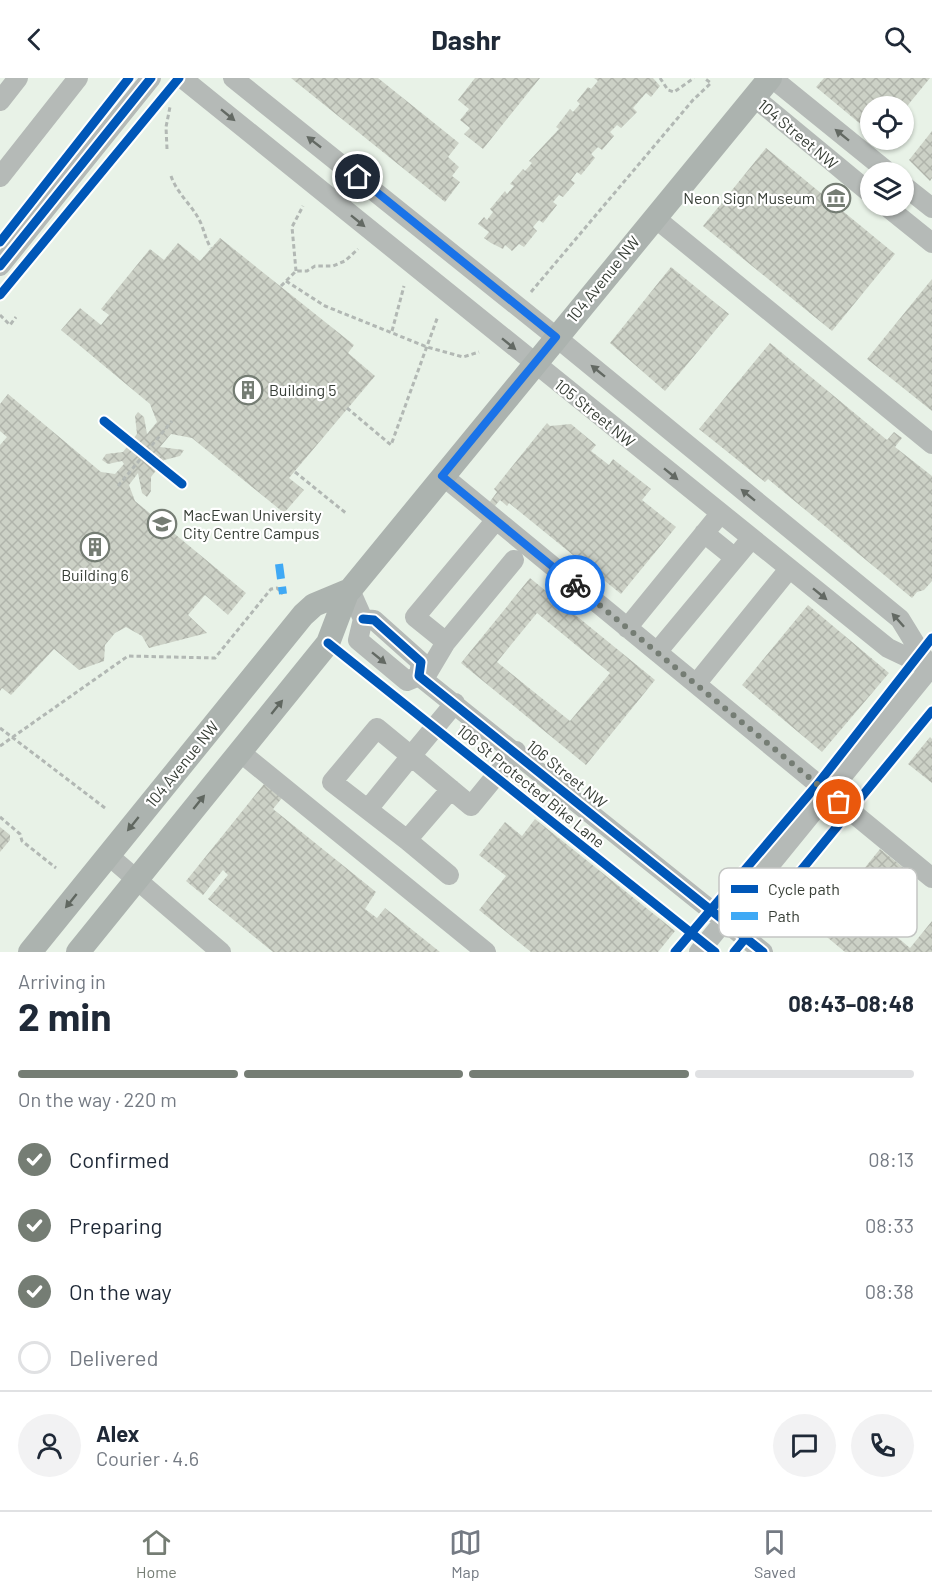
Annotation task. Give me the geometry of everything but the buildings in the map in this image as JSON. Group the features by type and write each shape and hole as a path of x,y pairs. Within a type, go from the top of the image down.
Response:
{"main road":[{"name":"104 Avenue NW","path":"78,952 328,643 349,592 654,217 771,78"},
{"name":"104 Avenue NW","path":"30,952 303,615 314,605 349,592"}],"street":[{"path":"0,101 18,78"},
{"path":"0,177 78,78"},
{"path":"0,266 152,78"},
{"name":"105 Street NW","path":"182,78 888,648 931,668"},
{"name":"105 Street NW","path":"233,78 556,337 900,619 931,668"},
{"name":"104 Street NW","path":"771,78 876,162"},
{"name":"104 Street NW","path":"753,97 860,185"},
{"path":"914,194 932,208"},
{"path":"898,216 932,243"},
{"path":"654,217 932,444"},
{"path":"442,476 932,878"},
{"path":"627,628 720,514"},
{"path":"446,642 415,617 496,520"},
{"path":"704,533 735,558"},
{"path":"657,652 751,539"},
{"path":"422,677 446,642 514,560"},
{"path":"696,684 789,569"},
{"path":"349,592 363,619 374,620 421,662 422,677"},
{"path":"768,868 931,668"},
{"name":"106 Street NW","path":"422,677 719,916"},
{"path":"368,809 455,702"},
{"path":"449,875 332,782 377,728 471,806 516,751"},
{"path":"240,752 486,952"},
{"path":"407,840 451,789"},
{"path":"108,855 221,952"},
{"path":"699,952 719,928"},
{"name":"106 Street NW","path":"745,937 763,952"}],"path":[{"path":"660,78 668,90 674,92 694,78"},
{"path":"524,288 531,292 693,100 711,83 704,78"},
{"path":"167,149 166,127 170,107"},
{"path":"171,176 177,192 202,226 204,237 211,248"},
{"path":"296,271 292,227 303,206"},
{"path":"280,286 296,271 307,271 315,266 333,266 345,261 358,249"},
{"path":"286,281 325,306 427,347 462,357 479,351"},
{"path":"392,331 404,286"},
{"path":"0,315 10,325 16,317"},
{"path":"348,408 391,445 438,316"},
{"path":"104,421 131,442"},
{"path":"118,486 172,421"},
{"path":"159,466 182,484"},
{"path":"295,472 347,514"},
{"path":"0,746 128,656 215,658 271,589 277,588 283,594"},
{"path":"0,728 14,736 105,808"},
{"path":"0,817 20,834 22,841 56,868"}],"marked path":[{"path":"279,564 283,594"}],"cycle path":[{"path":"0,242 129,78"},
{"path":"0,266 151,78"},
{"path":"0,295 179,78"},
{"path":"104,421 182,484"},
{"name":"106 St Protected Bike Lane","path":"363,619 374,620 421,662 419,676 719,917"},
{"path":"746,868 817,785 932,638"},
{"name":"106 St Protected Bike Lane","path":"328,643 715,952"},
{"path":"803,868 932,711"},
{"path":"675,952 719,900"},
{"name":"106 St Protected Bike Lane","path":"744,937 763,952"},
{"path":"734,952 746,937"}],"way so far":[{"path":"575,585 839,802"}],"place":[{"name":"Neon Sign Museum","path":"836,198"},
{"name":"Building 5","path":"248,390"},
{"name":"MacEwan University City Centre Campus","path":"162,524"},
{"name":"Building 6","path":"95,547"}],"route":[{"path":"358,177 556,337 442,476 575,585"}]}
